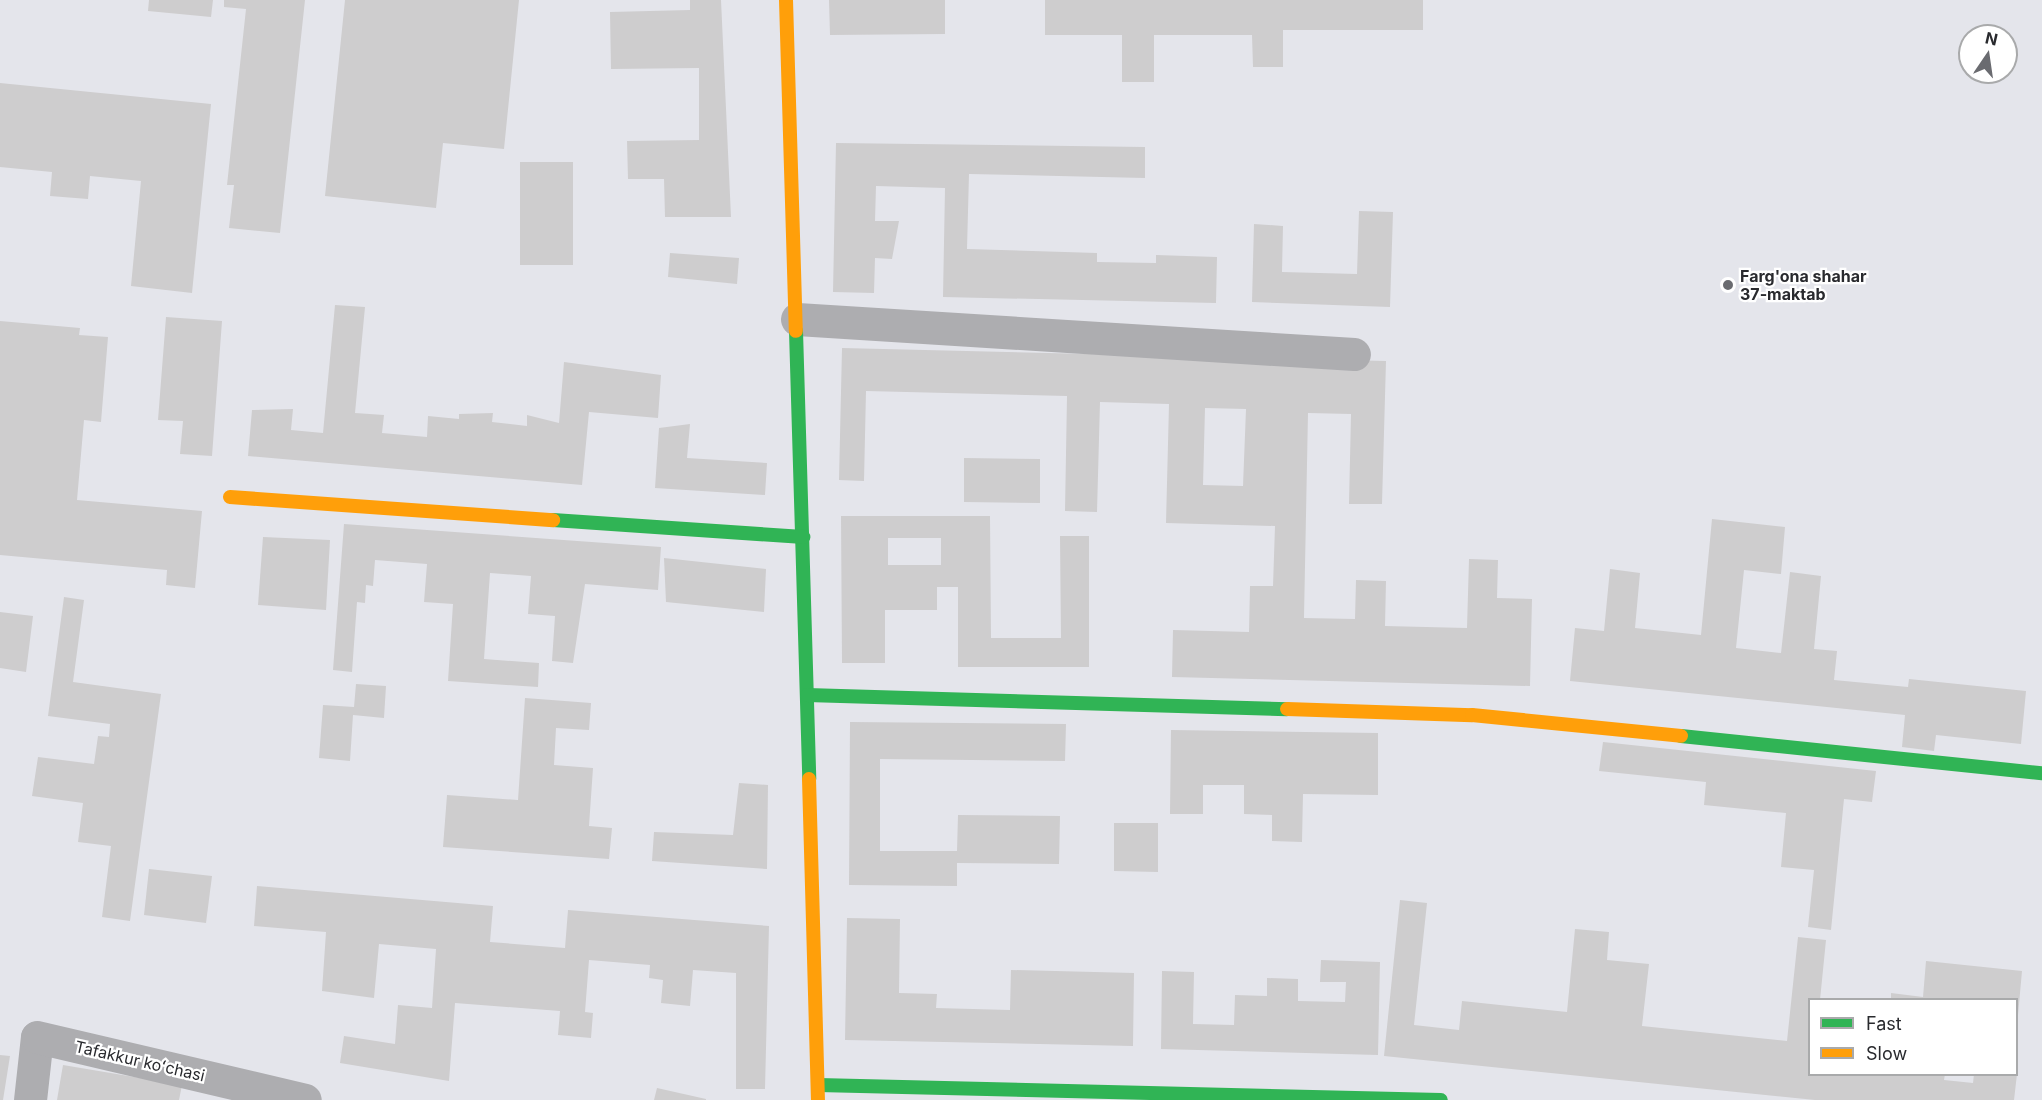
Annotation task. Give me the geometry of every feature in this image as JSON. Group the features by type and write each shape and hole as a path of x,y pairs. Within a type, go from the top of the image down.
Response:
{"street":[{"path":"786,0 818,1100"},
{"path":"797,319 1354,354"},
{"path":"230,497 803,537"},
{"path":"807,694 1472,715 2042,773"},
{"name":"Tafakkur koʻchasi","path":"30,1100 37,1037 305,1100"},
{"path":"818,1085 1442,1100"}],"building":[{"path":"149,0 213,0 211,17 148,11"},
{"path":"224,0 305,0 280,233 229,228 234,185 227,185 246,9 224,7"},
{"path":"345,0 519,0 504,149 443,143 436,208 325,196"},
{"path":"690,0 721,0 731,217 665,217 664,179 628,179 627,141 699,140 699,68 611,69 610,12 690,10"},
{"path":"829,0 945,0 945,34 830,35"},
{"path":"1045,0 1423,0 1423,30 1283,30 1283,67 1253,67 1252,35 1154,35 1154,82 1122,82 1122,35 1045,35"},
{"path":"0,83 211,104 192,293 131,286 141,181 90,176 88,199 50,196 52,172 0,167"},
{"path":"836,143 1145,147 1145,178 969,174 967,249 1097,253 1097,262 1156,263 1156,255 1217,257 1216,303 943,297 945,188 876,186 875,221 899,221 892,259 875,258 874,293 833,292"},
{"path":"520,162 573,162 573,265 520,265"},
{"path":"1359,211 1393,212 1390,307 1252,302 1254,224 1283,226 1282,272 1357,274"},
{"path":"670,253 739,258 737,284 668,277"},
{"path":"335,305 365,307 355,413 384,415 382,433 427,437 428,416 459,419 459,414 493,413 492,422 527,426 527,415 559,423 564,362 661,375 658,418 589,412 582,485 248,456 252,410 293,409 291,430 323,433"},
{"path":"166,317 222,321 212,456 180,454 183,421 158,420"},
{"path":"0,321 80,328 79,335 108,337 101,422 84,420 77,500 202,511 195,588 166,585 167,570 0,555"},
{"path":"842,348 1386,361 1382,504 1349,504 1351,414 1308,413 1304,618 1355,619 1356,580 1386,581 1385,626 1467,628 1469,559 1498,560 1497,598 1532,599 1530,686 1172,677 1173,630 1249,632 1250,586 1273,586 1275,526 1166,523 1169,404 1100,402 1097,512 1065,511 1067,396 866,391 864,481 839,480","holes":["1205,408 1246,409 1243,486 1203,485"]},
{"path":"690,424 687,458 767,463 765,495 655,488 659,428"},
{"path":"964,458 1040,459 1040,503 964,502"},
{"path":"841,516 990,516 991,638 1061,638 1060,536 1089,536 1089,667 958,667 958,587 937,587 937,610 885,610 885,663 842,663","holes":["888,538 941,538 941,565 888,565"]},
{"path":"1712,519 1785,527 1781,574 1744,570 1736,648 1781,653 1790,572 1821,576 1814,649 1837,651 1834,680 1908,687 1909,679 2026,691 2021,744 1936,735 1934,751 1902,747 1905,715 1570,681 1575,628 1604,631 1610,569 1640,573 1635,628 1701,635"},
{"path":"344,524 661,547 658,590 585,584 573,663 552,661 555,616 528,614 531,576 490,573 484,659 539,663 538,687 448,681 453,604 424,602 427,564 375,560 373,586 366,585 365,603 357,602 352,672 333,670"},
{"path":"263,537 330,540 326,610 258,605"},
{"path":"664,558 766,569 764,612 666,602"},
{"path":"64,597 84,600 73,682 161,694 130,921 102,917 111,846 78,842 83,803 32,796 38,757 94,764 98,736 109,737 110,724 48,716"},
{"path":"0,612 33,616 26,672 0,668"},
{"path":"356,684 386,686 384,718 353,715 350,761 319,758 323,705 354,707"},
{"path":"525,698 591,703 589,730 556,728 554,765 593,768 589,826 612,828 609,859 443,847 447,795 518,800"},
{"path":"850,722 1066,724 1065,761 880,759 880,851 957,851 958,815 1060,816 1059,864 957,863 957,886 849,885"},
{"path":"1171,730 1378,733 1378,795 1303,794 1302,842 1272,841 1272,815 1244,814 1244,785 1203,785 1203,814 1170,814"},
{"path":"1603,742 1876,771 1872,802 1844,799 1831,930 1808,927 1814,870 1781,867 1786,813 1704,805 1706,782 1599,771"},
{"path":"739,783 768,785 767,869 652,861 654,832 733,835"},
{"path":"1114,823 1158,823 1158,872 1114,871"},
{"path":"149,869 212,876 206,923 144,915"},
{"path":"257,886 493,906 490,942 565,948 568,910 769,926 765,1089 736,1089 736,973 693,970 690,1006 661,1003 663,980 649,978 650,965 589,960 585,1012 593,1013 591,1038 558,1035 560,1011 455,1003 449,1081 340,1063 344,1036 395,1044 398,1005 432,1008 436,949 379,944 374,998 322,991 326,932 254,926"},
{"path":"1400,900 1427,903 1414,1025 1459,1030 1462,1001 1567,1012 1575,929 1609,932 1607,960 1649,964 1642,1026 1787,1041 1798,937 1826,940 1820,998 1808,998 1808,1076 1945,1076 1944,1080 1973,1083 1974,1076 2017,1076 2014,1100 1815,1100 1384,1056"},
{"path":"847,918 900,919 899,993 937,994 936,1008 1010,1010 1011,970 1134,973 1133,1046 845,1040"},
{"path":"1321,960 1380,962 1378,1055 1161,1049 1162,971 1194,972 1193,1024 1234,1025 1235,995 1267,996 1267,978 1298,979 1298,1001 1345,1002 1346,982 1320,982"},
{"path":"1926,961 2022,971 2018,1015 2018,998 1891,998 1891,993 1923,997"},
{"path":"0,1055 10,1056 3,1100 0,1100"},
{"path":"63,1065 182,1085 179,1100 57,1100"},
{"path":"657,1088 706,1099 706,1100 654,1100"}],"traffic: fast":[{"path":"796,331 809,779"},
{"path":"553,520 803,537"},
{"path":"807,695 1287,709"},
{"path":"1681,736 2042,773"},
{"path":"818,1085 1441,1100"}],"traffic: slow":[{"path":"786,0 796,331"},
{"path":"230,497 553,520"},
{"path":"1287,709 1472,715 1681,736"},
{"path":"809,779 818,1100"}],"place":[{"name":"Farg'ona shahar 37-maktab","path":"1728,285"}]}
